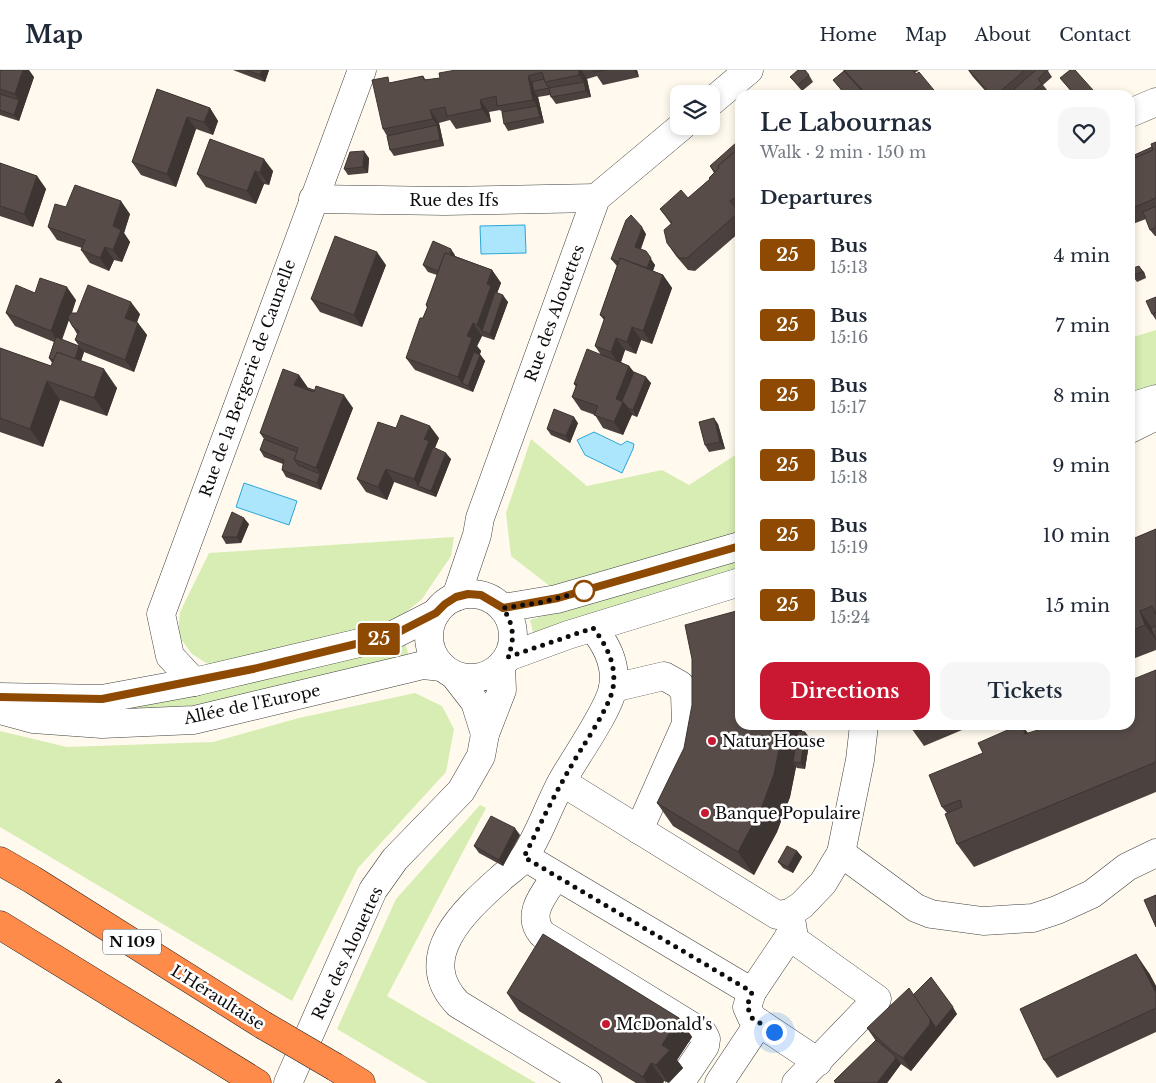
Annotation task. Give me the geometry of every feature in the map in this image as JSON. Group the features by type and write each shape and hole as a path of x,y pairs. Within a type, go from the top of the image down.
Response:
{"highway":[{"name":"L'Héraultaise","path":"0,861 34,880 263,1025 361,1083"},
{"path":"0,925 248,1078"}],"street":[{"name":"Rue de la Bergerie de Caunelle","path":"194,682 170,656 161,614 362,70"},
{"path":"720,92 738,73"},
{"path":"1135,111 1156,102"},
{"path":"596,198 671,135"},
{"name":"Rue des Ifs","path":"313,199 445,201 596,198"},
{"name":"Rue des Alouettes","path":"469,603 480,518 596,198"},
{"path":"1135,405 1156,399"},
{"path":"1135,426 1156,416"},
{"name":"Allée de l'Europe","path":"0,696 102,699 194,682 393,635 469,603 558,598 735,547"},
{"path":"505,662 512,645 513,632 510,620 469,603 430,627 429,641 434,656 448,671 479,678 491,674 505,662 593,628 735,584"},
{"path":"588,1083 458,1004 450,996 442,980 440,954 466,911 524,857 562,782 607,703 613,688 609,653 593,628"},
{"name":"Rue des Alouettes","path":"288,1083 373,890 395,859 461,791 481,756 484,734 502,690 505,662"},
{"name":"Allée de l'Europe","path":"0,710 32,719 102,724 194,720 423,665 448,671"},
{"name":"Rue des Alouettes","path":"448,671 475,702 484,734"},
{"path":"613,688 664,676 680,685 685,694 686,724 639,830"},
{"path":"818,1062 752,1018 747,1006 752,992 790,925 823,884 841,853 860,760 863,730"},
{"path":"562,782 777,915 790,925 803,944 877,999 796,1083"},
{"path":"841,853 916,908 931,914 982,921 1033,918 1057,910 1092,894 1127,867 1156,853"},
{"path":"524,857 752,992"},
{"path":"556,876 536,910 535,924 542,934 703,1033 706,1038 704,1046 680,1083"},
{"path":"718,1083 759,1022"}],"green space":[{"path":"1156,330 1156,385 1135,392 1135,336"},
{"path":"531,439 587,486 662,470 689,485 735,455 735,534 551,587 511,556 506,513"},
{"path":"454,537 451,556 422,599 396,620 211,666 192,654 178,635 180,612 209,553"},
{"path":"735,558 735,574 534,636 530,620"},
{"path":"405,643 409,656 195,708 106,714"},
{"path":"415,693 442,706 454,729 446,772 358,868 292,1001 0,827 0,731 67,747 213,742 299,718"},
{"path":"480,805 486,808 387,996 536,1083 428,1083 337,1029 396,899"}],"water":[{"path":"525,225 526,253 481,254 480,226"},
{"path":"594,432 621,445 627,441 634,444 622,473 585,455 577,440"},
{"path":"244,483 297,501 289,525 236,507"}],"building":[{"path":"0,70 23,70 15,94 0,89"},
{"path":"246,70 262,70 260,75"},
{"path":"456,70 579,70 579,75 545,82 542,72 528,76 533,100 497,106 496,96 480,100 482,109 447,116 445,107 430,110 433,119 383,129 372,80 388,77 389,83 423,76 424,80 440,78 439,73"},
{"path":"798,70 805,70 809,75 798,85 790,77"},
{"path":"844,70 912,70 916,74 919,72 934,90 862,90"},
{"path":"969,70 1025,70 1002,90 987,90"},
{"path":"1036,70 1047,70 1038,79 1042,84 1034,90 1014,89"},
{"path":"1070,70 1075,70 1093,90 1071,90 1060,78"},
{"path":"844,71 861,90 842,90 833,80"},
{"path":"544,79 549,88 534,91 532,82"},
{"path":"584,82 586,91 551,97 549,88"},
{"path":"157,89 210,108 204,122 187,117 167,174 132,162"},
{"path":"0,94 19,100 14,115 0,110"},
{"path":"537,106 540,117 504,124 502,112"},
{"path":"437,125 440,140 390,150 387,136"},
{"path":"210,139 264,159 260,173 255,171 247,191 197,174"},
{"path":"1156,142 1156,198 1135,207 1135,158 1153,150 1151,144"},
{"path":"735,144 735,151 718,166 719,168 715,172 710,166"},
{"path":"1152,147 1153,150 1135,158 1135,155"},
{"path":"364,151 363,167 344,169 350,152"},
{"path":"735,151 735,198 730,201 735,207 735,216 687,258 679,258 667,243 664,230 672,223 660,209 681,190 688,198 710,179 719,168 718,166"},
{"path":"0,163 37,176 24,214 0,206"},
{"path":"75,185 121,201 113,226 121,230 113,250 105,247 100,258 81,250 85,240 48,227 55,204 66,207"},
{"path":"1156,206 1156,227 1150,230 1143,212"},
{"path":"631,215 642,227 635,247 646,251 651,258 647,268 620,258 619,262 611,259 626,220"},
{"path":"335,236 377,252 354,315 311,299"},
{"path":"433,241 451,249 449,254 445,253 438,271 423,265"},
{"path":"445,253 492,270 487,284 491,286 477,325 473,323 467,336 472,338 458,377 406,358 420,318 423,318 428,306 426,305"},
{"path":"620,258 663,275 643,331 632,327 627,342 616,338 611,352 595,346 605,317 600,315"},
{"path":"1139,266 1142,272 1135,274 1135,267"},
{"path":"40,278 67,287 51,331 6,313 16,285 35,293"},
{"path":"88,285 131,302 125,318 138,323 125,360 75,340 79,331 73,327 68,318 70,313 77,313"},
{"path":"495,292 503,295 490,334 482,331"},
{"path":"1156,297 1156,312 1152,314 1146,301"},
{"path":"56,337 79,346 75,359 57,352 54,360 49,358"},
{"path":"0,348 51,366 57,352 104,369 94,398 47,381 30,429 0,418"},
{"path":"587,349 629,366 616,399 623,402 614,422 594,415 598,406 572,397 577,384 574,384"},
{"path":"474,352 480,355 468,386 462,383"},
{"path":"283,369 299,375 294,385 314,392 316,386 344,395 316,468 294,459 298,448 260,433"},
{"path":"634,372 646,377 633,410 628,408 622,401"},
{"path":"301,387 314,390 314,392"},
{"path":"554,409 574,417 566,436 547,429"},
{"path":"401,415 430,426 424,439 429,441 414,479 386,469 378,487 357,479 378,422 396,428"},
{"path":"714,418 720,442 705,445 699,422"},
{"path":"264,439 297,452 294,459 298,465 320,474 317,483 282,470 284,460 260,450"},
{"path":"433,447 446,453 431,491 418,486"},
{"path":"232,512 244,518 237,537 222,537"},
{"path":"1156,529 1156,615 1152,606 1140,611 1145,625 1135,629 1135,538"},
{"path":"735,611 735,730 783,730 774,774 761,809 738,852 657,803 684,748 692,705 692,659 685,625"},
{"path":"1156,626 1156,640 1151,628"},
{"path":"1156,670 1156,762 957,844 945,814 962,807 960,800 942,807 929,775 983,753 978,743 1008,730 1024,730 1025,734 1038,730 1135,730 1135,678"},
{"path":"798,731 805,732 801,763 793,762"},
{"path":"491,816 515,828 499,860 474,846"},
{"path":"787,846 797,851 788,867 778,862"},
{"path":"1156,895 1156,927 1144,900"},
{"name":"McDonald's","path":"543,934 679,1018 662,1045 670,1050 656,1065 651,1063 643,1077 507,993"},
{"path":"1136,954 1156,993 1156,1008 1044,1060 1020,1009"},
{"path":"931,977 953,1007 934,1030 935,1026 913,995"},
{"path":"909,988 930,1019 930,1024 903,1058 892,1051 867,1028"},
{"path":"876,1040 896,1058 877,1083 836,1083 834,1081"}],"bus line":[{"name":"25","path":"0,697 102,699 194,682 393,635 415,626 436,613 456,597 468,594 481,595 493,600 503,608 543,602 735,547"}],"place":[{"name":"Natur House","path":"712,741"},
{"name":"Banque Populaire","path":"705,813"},
{"name":"McDonald's","path":"606,1024"}],"route":[{"path":"584,591 543,602 503,608 510,620 513,632 512,645 508,657 593,628 603,640 609,653 613,670 613,688 607,703 562,782 524,857 752,992 747,1006 752,1018 774,1032"}]}
